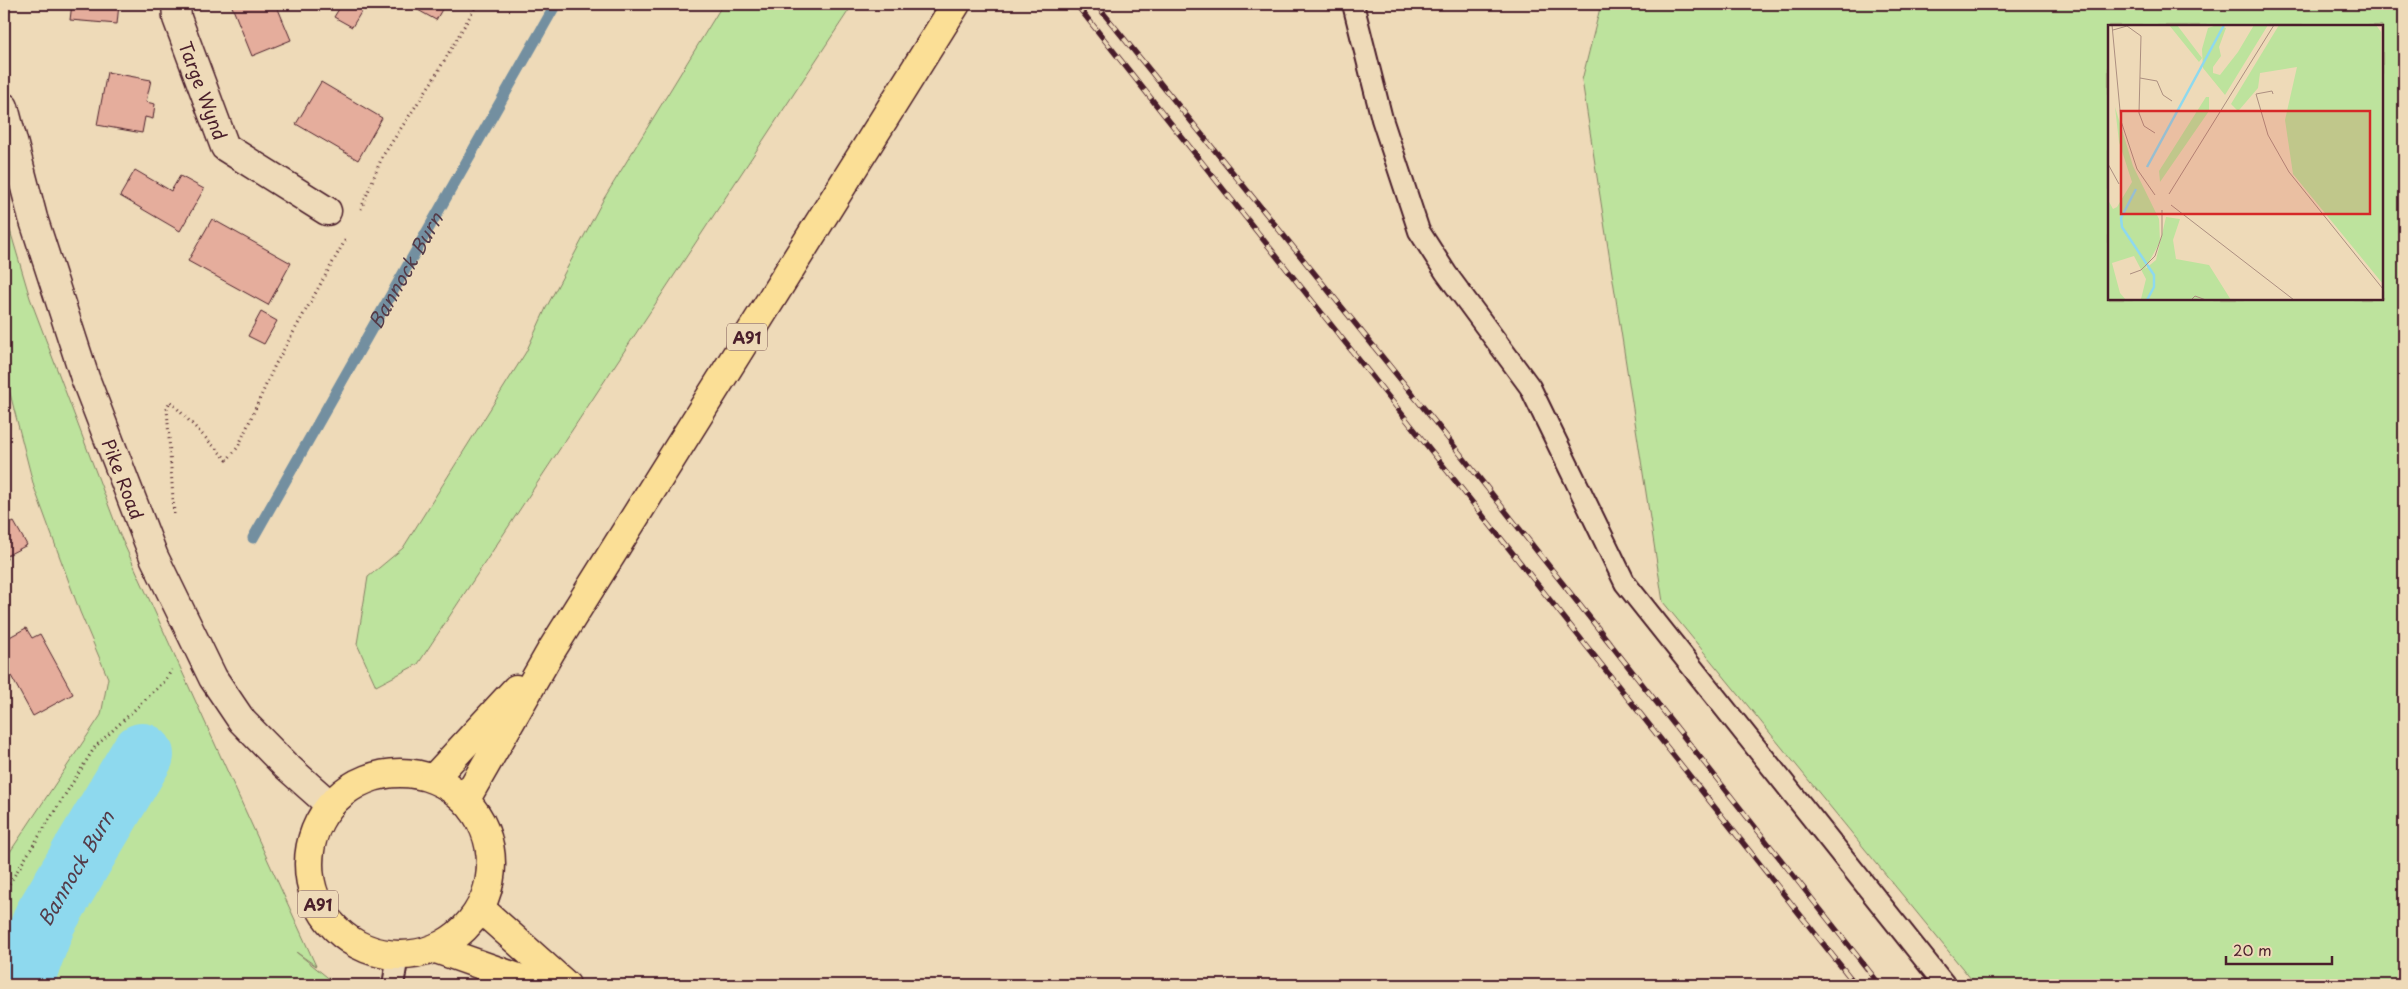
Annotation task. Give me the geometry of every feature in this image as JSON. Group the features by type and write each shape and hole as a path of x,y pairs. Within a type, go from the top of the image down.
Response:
{"main road":[{"name":"A91","path":"466,799 551,651 950,13"},
{"name":"A91","path":"434,778 551,651"},
{"name":"A91","path":"406,772 434,778 451,787 466,799 483,824 492,851 490,881 481,909 462,932 436,949 418,954 398,956 368,951 343,936 323,914 311,888 308,858 314,830 330,804 351,786 378,774 406,772"},
{"path":"481,909 566,985"},
{"path":"436,949 538,985"}],"street":[{"name":"Targe Wynd","path":"176,4 177,18 225,147 327,211"},
{"name":"Pike Road","path":"4,108 33,218 84,378 154,557 213,678 242,721 285,766 330,804"}],"lane":[{"path":"1353,4 1382,119 1419,231 1446,273 1530,388 1625,583 1945,985"},
{"path":"393,985 398,956"}],"path":[{"path":"174,519 167,408 170,400 227,460"},
{"path":"4,892 95,747 164,682 194,639"}],"green space":[{"path":"723,4 853,4 418,664 376,686 357,644 368,577 403,548 526,352 546,308 603,200"},
{"path":"1601,4 2404,4 2404,985 1976,985 1663,602 1582,80"},
{"path":"4,210 30,298 119,533 316,966 296,952 337,985 4,985 4,861 101,715 108,678 80,612 34,487 4,370"}],"building":[{"path":"72,4 119,4 117,24 70,20"},
{"path":"231,4 276,4 291,40 252,56"},
{"path":"342,4 366,4 352,27 334,17"},
{"path":"407,4 445,4 436,20"},
{"path":"107,72 151,80 146,102 155,104 153,119 145,117 142,133 97,125"},
{"path":"321,82 382,118 358,160 296,124"},
{"path":"135,170 171,191 180,176 204,189 180,231 120,196"},
{"path":"212,219 291,263 268,305 188,261"},
{"path":"261,312 277,321 264,344 248,336"},
{"path":"14,522 27,545 6,556 7,559 4,561 4,527"},
{"path":"26,628 32,638 40,634 73,694 33,716 4,663 4,655 8,652 4,640"}],"waterway":[{"name":"Bannock Burn","path":"253,538 556,4"},
{"name":"Bannock Burn","path":"20,985 45,919 142,755"}],"railway":[{"path":"1076,4 1856,985"},
{"path":"1096,4 1435,422 1880,985"}]}
